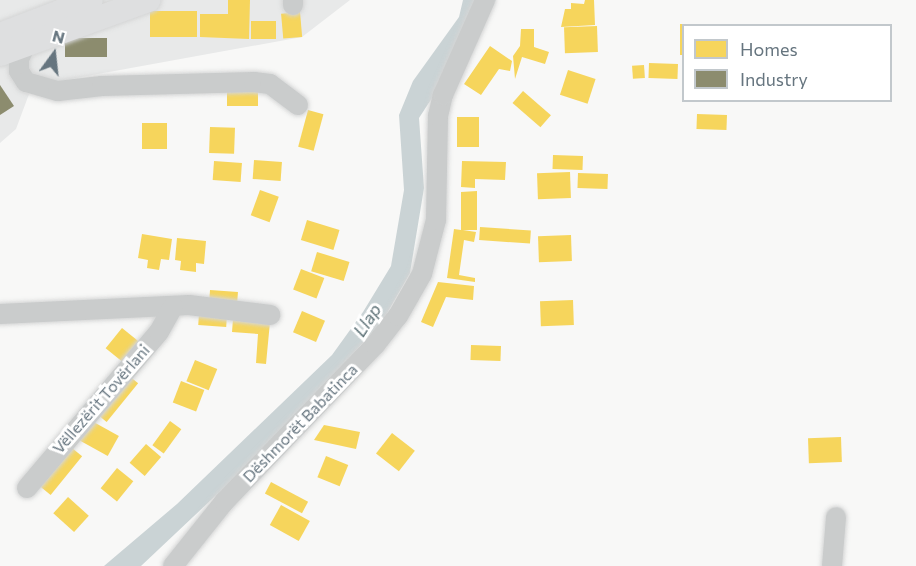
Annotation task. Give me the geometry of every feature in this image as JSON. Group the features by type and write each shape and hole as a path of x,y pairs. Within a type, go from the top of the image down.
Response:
{"main road":[{"path":"18,42 91,0"},
{"path":"0,35 18,42 148,0"}],"street":[{"name":"Dëshmorët Babatinca","path":"172,566 224,502 375,345 398,316 422,274 435,220 440,105 485,0"},
{"path":"18,42 19,71 26,82 58,91 102,86 254,82 270,84 298,105"},
{"path":"0,314 173,307 270,315"},
{"name":"Vëllezërit Tovërlani","path":"27,488 159,332 173,307"},
{"path":"832,566 836,517"}],"shaded area":[{"path":"0,0 350,0 302,37 32,86 16,129 0,143"}],"water":[{"name":"Llap","path":"463,0 496,0 419,118 424,188 410,273 382,322 263,451 141,566 104,566 177,504 332,355 363,312 391,266 404,190 399,115 413,81 459,17"}],"building: Homes":[{"path":"228,0 250,0 249,39 200,37 200,14 228,14"},
{"path":"585,0 594,0 595,25 561,27 565,9 571,9 571,3 584,4"},
{"path":"150,11 197,11 197,37 150,37"},
{"path":"300,12 302,37 283,39 281,14"},
{"path":"251,21 276,21 276,39 251,39"},
{"path":"680,24 682,24 682,55 680,55"},
{"path":"597,26 598,52 565,53 564,27"},
{"path":"521,29 534,29 534,47 549,52 545,64 522,57 515,79 513,56 520,46"},
{"path":"490,46 512,61 510,71 499,69 481,95 464,84"},
{"path":"649,63 678,64 677,79 648,78"},
{"path":"644,65 645,78 633,79 632,66"},
{"path":"568,70 596,79 588,104 560,95"},
{"path":"227,85 258,85 258,106 227,106"},
{"path":"523,91 551,115 540,127 513,103"},
{"path":"308,110 323,114 314,151 298,147"},
{"path":"697,114 727,115 726,130 696,129"},
{"path":"457,117 479,117 479,147 457,147"},
{"path":"142,123 167,123 167,149 142,149"},
{"path":"210,127 235,128 234,154 209,153"},
{"path":"553,155 583,156 582,170 553,169"},
{"path":"254,160 282,162 281,181 253,179"},
{"path":"214,161 242,163 241,182 213,180"},
{"path":"462,161 506,162 505,180 475,179 475,188 461,187"},
{"path":"570,172 571,198 538,199 537,173"},
{"path":"578,173 608,174 607,189 577,188"},
{"path":"260,190 279,197 270,222 251,215"},
{"path":"477,191 477,230 463,230 476,232 474,242 464,240 459,275 475,278 475,282 447,278 454,229 461,230 461,192"},
{"path":"307,220 340,230 333,250 301,240"},
{"path":"480,227 531,231 530,244 479,240"},
{"path":"142,234 172,239 169,260 161,259 159,270 147,268 148,260 138,258"},
{"path":"571,235 572,261 539,262 538,236"},
{"path":"177,238 206,241 204,264 196,263 196,272 180,270 181,261 175,260"},
{"path":"317,252 350,262 344,281 311,271"},
{"path":"301,269 324,278 316,298 293,290"},
{"path":"438,282 474,286 473,300 446,297 433,327 421,322"},
{"path":"210,290 238,292 237,303 209,301"},
{"path":"573,300 574,325 541,326 540,301"},
{"path":"302,311 325,321 316,342 293,332"},
{"path":"199,314 227,316 226,327 198,325"},
{"path":"233,319 270,322 266,364 256,363 258,334 232,332"},
{"path":"122,328 144,346 127,366 106,348"},
{"path":"471,345 501,346 500,361 470,360"},
{"path":"195,360 217,369 209,390 186,381"},
{"path":"128,375 138,383 107,422 97,414"},
{"path":"181,381 204,390 196,411 173,402"},
{"path":"90,420 119,436 108,456 79,440"},
{"path":"170,421 181,429 164,453 152,445"},
{"path":"324,425 360,432 356,449 314,440"},
{"path":"392,433 415,451 399,471 376,453"},
{"path":"841,437 842,462 809,463 808,438"},
{"path":"146,444 161,457 145,476 130,463"},
{"path":"72,448 82,456 51,495 41,487"},
{"path":"326,456 348,465 340,486 317,477"},
{"path":"117,468 133,481 117,501 101,488"},
{"path":"271,482 308,502 302,513 265,493"},
{"path":"68,497 89,516 74,532 53,513"},
{"path":"281,505 310,521 299,541 270,525"}],"building: Industry":[{"path":"65,38 107,38 107,57 65,57"},
{"path":"0,85 14,106 0,115"}]}
